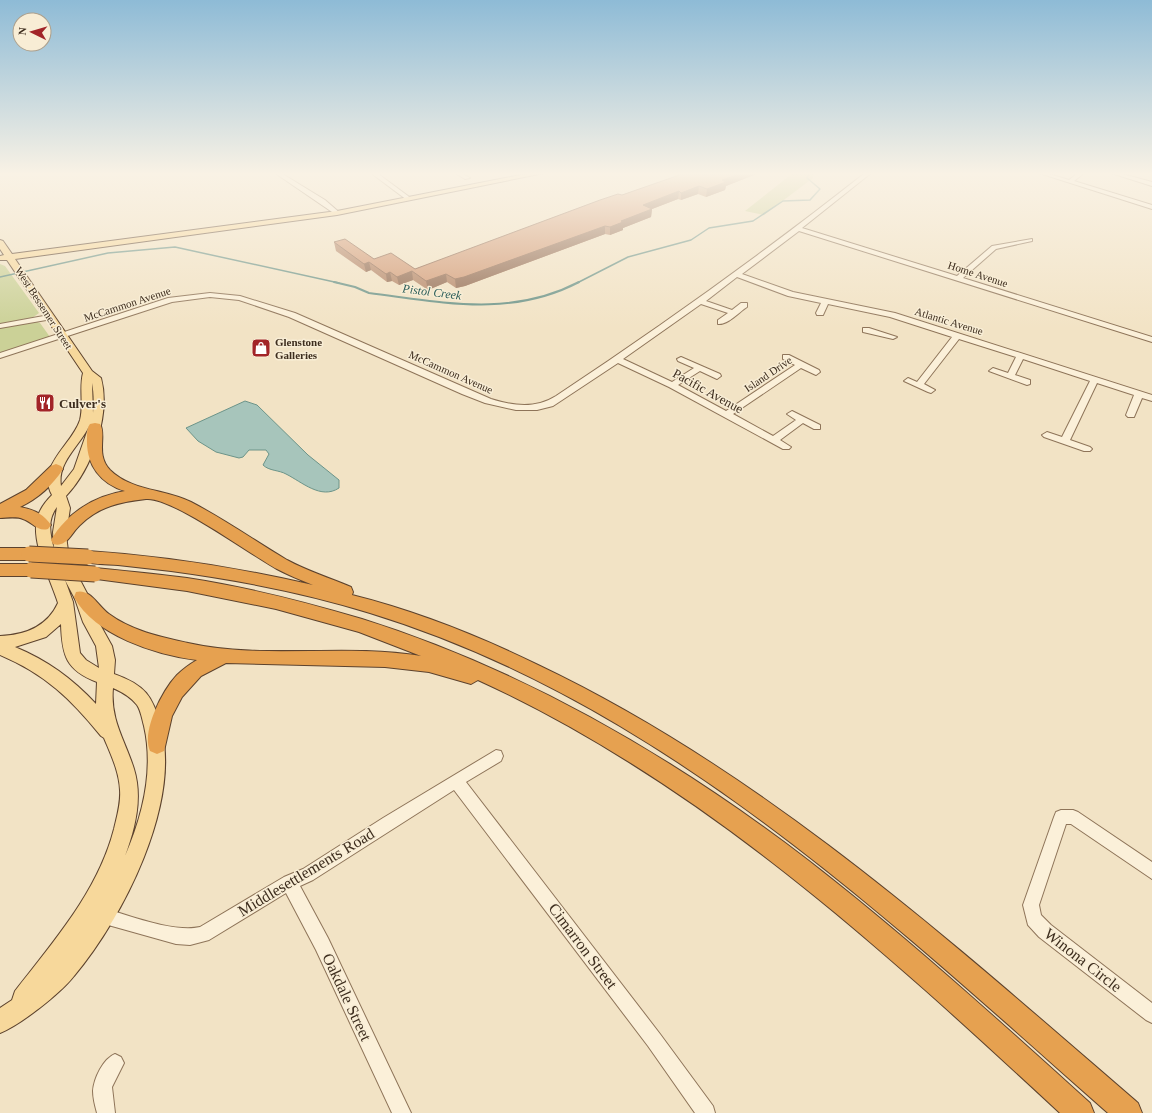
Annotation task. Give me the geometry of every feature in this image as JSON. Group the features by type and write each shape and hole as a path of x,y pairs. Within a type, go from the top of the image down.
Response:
{"highway":[{"path":"95,427 93,444 94,457 106,475 121,485 184,505 283,565 349,593 377,608"},
{"path":"0,509 24,500 34,493 56,469"},
{"path":"59,540 78,518 103,503 130,495 164,498"},
{"path":"0,513 20,512 28,514 34,516 43,525"},
{"path":"0,554 30,562 91,566 144,561 234,574 276,583 377,608 469,642 550,679 644,730 691,760 794,831 848,872 974,978 1128,1113"},
{"path":"0,570 30,562"},
{"path":"91,566 141,578 234,593 354,623 430,650 534,696 609,738 675,779 756,835 890,944 1080,1113"},
{"path":"74,599 102,619 138,636 180,649 225,656 386,659 453,671 505,690 534,696"},
{"path":"157,745 161,717 172,697 185,679 201,666 225,656"}],"main road":[{"path":"0,258 243,225"},
{"name":"West Bessemer Street","path":"0,243 25,278 49,318 63,336 88,374 96,378 101,395 95,427 81,468 72,481 58,496 45,516 43,525"},
{"path":"88,374 85,382 88,400 86,420 78,438 56,469 54,484 63,507 59,540 74,599 69,621 71,650 74,659 80,665 104,678 124,684 144,701 157,745 158,770 147,820 129,869 96,914"},
{"path":"7,1016 58,978 75,959 96,914 108,873 118,851 128,805 129,789 124,763 105,712 103,697 107,656 105,648 89,619 74,599 47,546 43,525"},
{"path":"0,642 21,641 44,631 58,618 74,599"},
{"path":"0,648 28,659 45,669 75,692 115,741"}],"street":[{"name":"McCammon Avenue","path":"0,356 171,300 210,295 229,297 257,303 292,315 482,399 507,407 525,409 544,406 556,400 617,359 737,275 804,225"},
{"name":"Home Avenue","path":"799,229 1152,340"},
{"path":"958,279 994,247 1030,240"},
{"name":"Atlantic Avenue","path":"737,275 778,290 826,301 886,324 958,335 1152,398"},
{"path":"700,301 734,313"},
{"path":"820,313 826,301"},
{"path":"721,322 744,305"},
{"path":"0,326 49,318"},
{"path":"866,330 886,324 893,338"},
{"path":"919,385 958,335"},
{"path":"1010,376 1021,355"},
{"name":"Island Drive","path":"786,357 816,372"},
{"name":"Pacific Avenue","path":"617,359 672,385 726,416 786,447"},
{"path":"681,359 717,376"},
{"name":"Island Drive","path":"726,416 801,364"},
{"path":"672,385 700,368"},
{"path":"994,371 1027,382"},
{"path":"1065,441 1095,379"},
{"path":"908,381 931,390"},
{"path":"1131,415 1139,394"},
{"path":"792,414 817,427"},
{"path":"773,440 802,420"},
{"path":"1047,435 1087,449"},
{"name":"Middlesettlements Road","path":"96,914 176,936 190,937 203,934 288,882 308,875 496,756"},
{"name":"Cimarron Street","path":"457,782 654,1040 706,1113"},
{"name":"Winona Circle","path":"1152,872 1074,817 1061,817 1031,905 1034,919 1045,931 1152,1014"},
{"name":"Oakdale Street","path":"288,882 322,944 402,1113"},
{"path":"106,1113 101,1093 103,1082 115,1063"}],"green space":[{"path":"0,264 5,266 39,313 32,318 0,325"},
{"path":"37,322 40,323 50,337 0,354 0,328"}],"water":[{"path":"245,401 257,405 308,455 339,480 339,488 332,491 319,491 292,477 268,468 263,465 269,454 266,450 249,450 243,457 239,458 216,452 198,441 186,428"}],"building":[{"path":"533,225 615,225 610,227 605,226 464,277 455,279 446,274 426,281 412,271 397,277 390,272 386,274 369,262 364,264 334,242 345,239 374,259 391,253 415,269"}],"waterway":[{"name":"Pistol Creek","path":"579,282 628,257 691,240 709,228 728,225"},
{"name":"Pistol Creek","path":"0,277 108,253 175,247 339,283"},
{"name":"Pistol Creek","path":"334,282 355,287 369,293 449,303 476,304 501,304 527,300 553,293 579,282"}],"place":[{"name":"Glenstone Galleries","path":"261,348"},
{"name":"Culver's","path":"45,403"}]}
